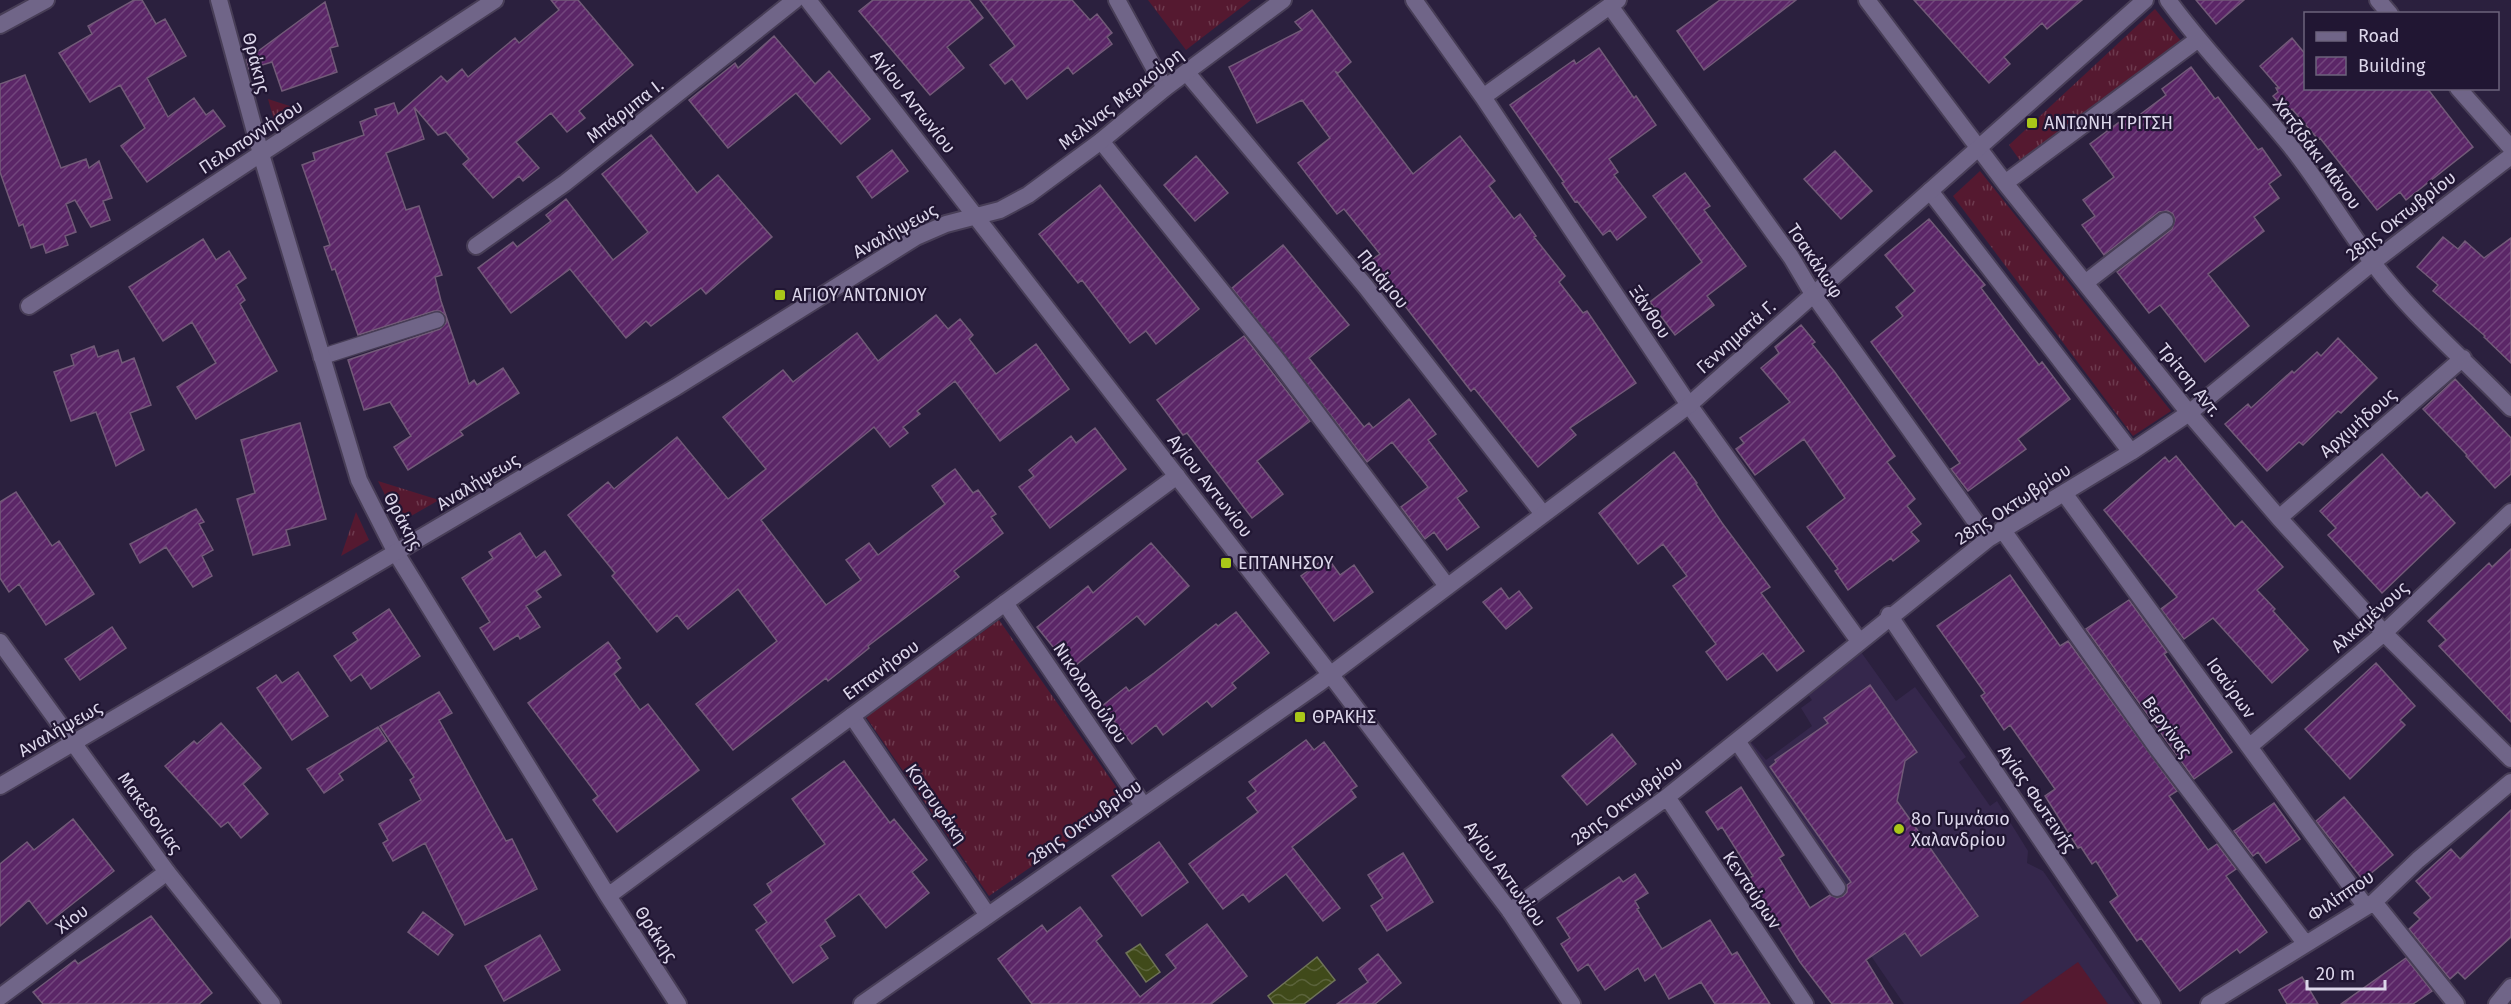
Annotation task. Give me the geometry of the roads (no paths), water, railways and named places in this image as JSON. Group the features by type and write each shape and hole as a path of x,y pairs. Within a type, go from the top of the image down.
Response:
{"street":[{"path":"0,25 46,0"},
{"name":"Θράκης","path":"219,0 261,154 359,480 396,553 608,896 678,1004"},
{"name":"Πελοποννήσου","path":"29,306 495,0"},
{"name":"Μπάρμπα Ι.","path":"476,246 565,183 795,0"},
{"name":"Αγίου Αντωνίου","path":"808,0 1330,674 1510,911 1572,1004"},
{"path":"1117,0 1165,88"},
{"name":"Μελίνας Μερκούρη","path":"976,216 1015,203 1101,141 1165,88 1283,0"},
{"name":"Ξάνθου","path":"1414,0 1483,97 1689,405 1859,641"},
{"name":"Τρίτση Αντ.","path":"1867,0 2005,183 2189,413 2279,518 2384,633 2511,759"},
{"name":"Γεννηματά Γ.","path":"1330,674 1689,405 2145,0"},
{"name":"Χατζιδάκι Μάνου","path":"2168,0 2197,40 2294,150 2372,262 2399,293 2511,408"},
{"path":"2378,0 2388,12"},
{"path":"1483,97 1614,3"},
{"name":"Τσακάλωφ","path":"1614,3 1791,257 1814,294 1988,539"},
{"path":"2005,183 2197,40"},
{"name":"Πριάμου","path":"1187,73 1366,287 1543,514"},
{"path":"2460,90 2511,148"},
{"path":"1101,141 1277,360 1447,586"},
{"name":"28ης Οκτωβρίου","path":"1510,911 1667,797 1890,615 1988,539 2131,452 2189,413 2372,262 2511,156"},
{"path":"1930,191 2131,452"},
{"name":"Αναλήψεως","path":"0,786 676,387 916,237 936,227 976,216"},
{"path":"2085,283 2165,221"},
{"name":"Αρχιμήδους","path":"2279,518 2463,358"},
{"name":"Επτανήσου","path":"608,896 1177,476"},
{"name":"Ισαύρων","path":"2064,493 2250,747 2370,904 2456,1004"},
{"name":"Αλκαμένους","path":"2250,747 2384,633 2511,512"},
{"name":"Βεργίνας","path":"2002,529 2158,749 2305,943"},
{"name":"Νικολοπούλου","path":"1005,603 1143,806"},
{"name":"Αγίας Φωτεινής","path":"1890,615 2152,1004"},
{"name":"Μακεδονίας","path":"0,642 167,872 272,1004"},
{"name":"28ης Οκτωβρίου","path":"862,1004 1330,674"},
{"name":"Κοτσυφάκη","path":"852,716 987,914"},
{"path":"1737,741 1837,888"},
{"name":"Φιλίππου","path":"2210,1004 2370,904 2418,860 2511,782"},
{"name":"Κενταύρων","path":"1667,797 1806,1004"},
{"name":"Χίου","path":"0,997 167,872"},
{"path":"2497,1004 2511,987"}],"lane":[{"path":"321,357 437,320"}],"water":[{"path":"1140,944 1160,972 1146,982 1126,953"},
{"path":"1317,957 1335,980 1304,1004 1274,1004 1268,996"}],"place":[{"name":"ΑΝΤΩΝΗ ΤΡΙΤΣΗ","path":"2032,123"},
{"name":"ΑΓΙΟΥ ΑΝΤΩΝΙΟΥ","path":"780,295"},
{"name":"ΕΠΤΑΝΗΣΟΥ","path":"1226,563"},
{"name":"ΘΡΑΚΗΣ","path":"1300,717"},
{"name":"8ο Γυμνάσιο Χαλανδρίου","path":"1899,829"}]}
